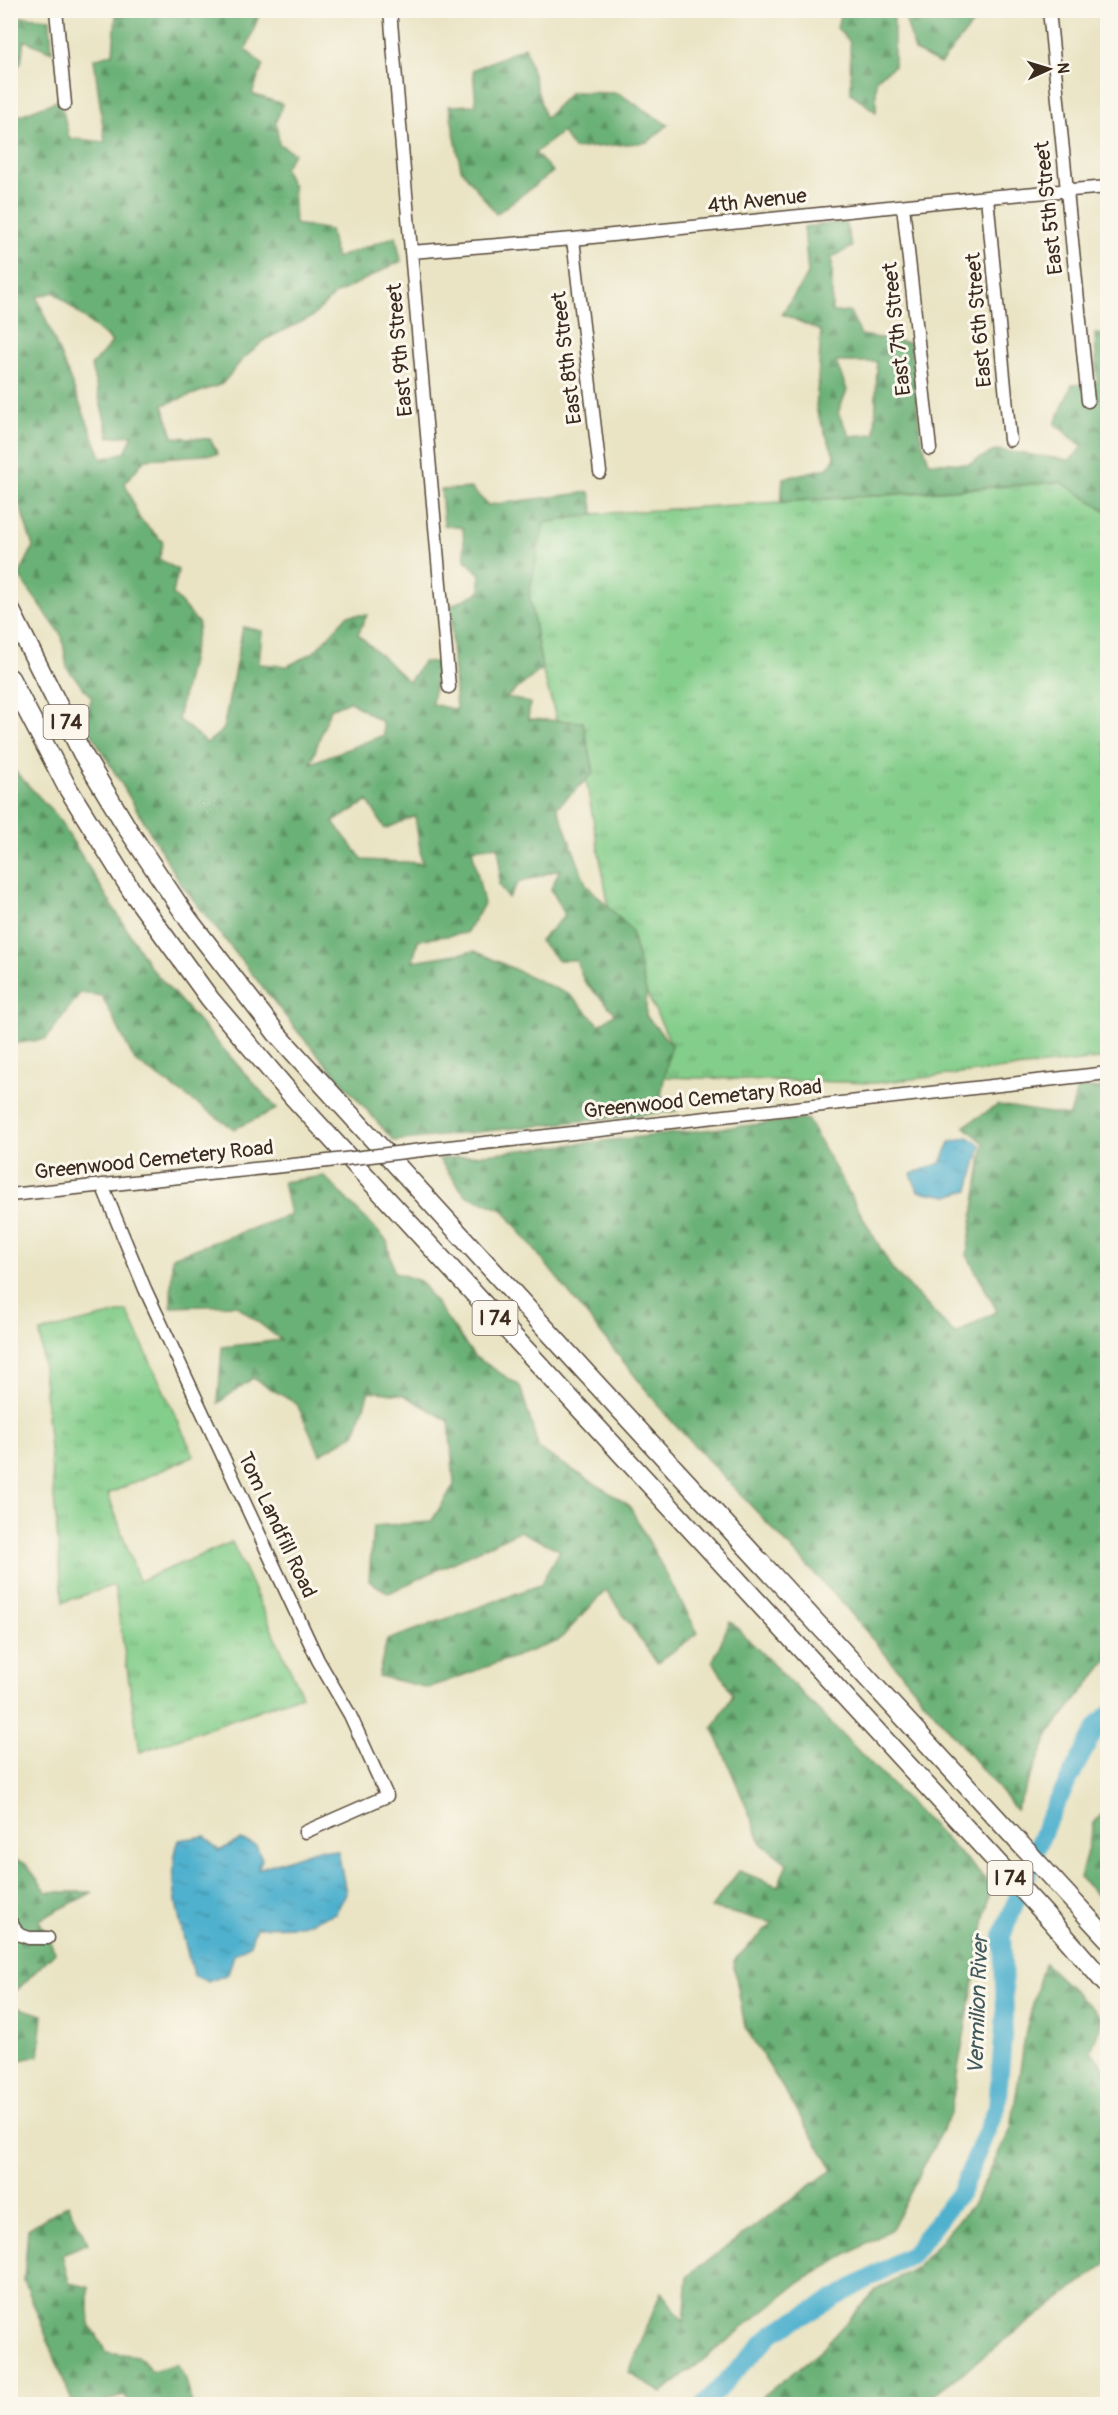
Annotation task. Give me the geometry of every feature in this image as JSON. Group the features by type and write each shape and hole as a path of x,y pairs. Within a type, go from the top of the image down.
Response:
{"highway":[{"name":"I 74","path":"10,609 82,753 129,831 188,919 277,1034 1107,1939"},
{"name":"I 74","path":"10,678 73,796 133,893 210,999 294,1098 1054,1924 1107,1986"},
{"path":"1054,1924 1107,1998"}],"street":[{"path":"56,10 65,104"},
{"name":"East 9th Street","path":"390,10 449,687"},
{"name":"East 5th Street","path":"1049,10 1088,401"},
{"name":"4th Avenue","path":"411,252 573,239 1067,189 1107,187"},
{"name":"East 6th Street","path":"987,197 1010,440"},
{"name":"East 7th Street","path":"903,206 930,449"},
{"name":"East 8th Street","path":"573,239 600,472"},
{"name":"Greenwood Cemetary Road","path":"302,1164 1107,1073"},
{"name":"Greenwood Cemetery Road","path":"10,1195 302,1164"},
{"name":"Tom Landfill Road","path":"102,1185 146,1289 318,1660 350,1715 387,1796 305,1832"},
{"path":"10,1921 18,1934 29,1938 48,1938"}],"green space":[{"path":"143,10 275,11 259,15 246,50 263,65 252,94 283,104 276,121 279,144 294,153 284,168 293,187 295,224 330,230 336,258 396,236 401,261 334,295 312,317 266,339 242,360 222,384 163,405 173,437 210,439 218,454 145,459 125,483 139,518 163,542 159,559 178,570 173,594 199,624 178,719 207,743 223,730 243,627 262,631 259,664 288,666 314,652 348,615 367,615 358,634 409,682 423,662 438,662 432,704 456,710 450,606 480,592 480,574 465,560 463,528 444,525 441,490 471,488 488,505 590,492 594,514 544,523 529,593 542,669 507,697 530,703 528,719 583,722 594,773 557,807 586,884 631,930 646,992 646,1016 671,1044 661,1095 676,1111 394,1141 298,1032 181,884 83,719 92,698 67,668 62,636 19,576 33,547 19,503 11,487 10,109 15,117 57,101 63,111 69,138 105,142 94,59 113,53 116,16 142,14","holes":["54,292 112,342 91,366 109,437 133,435 125,452 102,459 37,297","349,701 382,722 384,735 311,763 330,709","368,801 385,829 415,816 422,863 363,860 333,822","498,846 499,885 508,898 518,883 560,869 551,889 565,915 540,941 558,960 576,960 584,981 615,1013 600,1025 570,995 475,951 413,961 418,940 466,933 484,904 472,849"]},
{"path":"841,11 890,11 894,16 894,66 876,79 876,112 851,93 850,42 837,28"},
{"path":"903,11 973,11 975,21 940,64 915,51"},
{"path":"11,16 50,19 52,52 24,40 21,63 11,74"},
{"path":"525,47 545,118 571,92 618,93 668,125 648,142 574,149 562,132 535,153 553,172 496,214 461,169 449,106 476,105 473,70"},
{"path":"845,222 852,247 832,257 832,312 850,312 861,335 910,343 920,434 929,462 968,464 997,450 1070,460 1083,447 1055,424 1072,385 1097,383 1095,334 1107,335 1107,511 1061,482 781,502 783,478 828,468 835,457 816,410 821,331 782,314 808,274 804,227","holes":["836,362 877,362 875,434 850,436 838,413 847,390"]},
{"path":"1061,482 1107,511 1107,1058 875,1083 664,1077 671,1043 646,992 631,930 609,908 586,780 594,772 583,722 557,721 542,669 529,593 544,523 594,514"},
{"path":"12,768 57,816 150,967 277,1109 234,1129 135,1061 102,996 80,993 46,1039 11,1044"},
{"path":"1107,1087 1107,1661 1051,1731 1016,1810 844,1605 666,1415 503,1210 465,1195 439,1159 807,1119 893,1270 955,1334 997,1311 967,1255 984,1143 964,1126 998,1105 1070,1116 1077,1089"},
{"path":"324,1176 387,1241 394,1272 420,1281 474,1356 520,1386 539,1449 629,1505 698,1633 657,1663 606,1590 558,1641 428,1688 378,1676 387,1640 540,1585 560,1550 519,1531 389,1593 369,1581 373,1526 431,1522 454,1485 449,1421 404,1395 369,1391 355,1434 320,1454 297,1404 253,1378 218,1403 222,1347 281,1340 236,1305 171,1307 172,1257 290,1215 283,1182"},
{"path":"127,1311 194,1456 108,1494 139,1581 232,1542 302,1695 140,1752 114,1585 63,1602 40,1332"},
{"path":"730,1621 991,1885 950,2114 892,2229 800,2282 662,2393 629,2373 661,2292 684,2322 688,2275 833,2169 745,2027 733,1961 773,1923 711,1908 739,1871 778,1886 787,1863 762,1844 713,1728 733,1695 713,1661"},
{"path":"1107,1808 1107,1905 1080,1878 1094,1823"},
{"path":"11,1858 26,1864 47,1892 93,1892 39,1920 55,1952 11,1996"},
{"path":"1044,1963 1103,2018 1091,2051 1107,2071 1107,2263 921,2404 753,2404 818,2353 876,2290 917,2267 974,2203 1011,2128 1026,2030"},
{"path":"10,2005 43,2015 39,2056 11,2062"},
{"path":"68,2204 88,2243 62,2254 69,2283 89,2287 89,2322 106,2352 138,2356 152,2371 177,2364 186,2380 192,2404 134,2404 124,2396 95,2404 73,2404 24,2280 28,2229"}],"water":[{"path":"968,1137 981,1145 969,1190 948,1196 918,1191 911,1174 941,1163 950,1142"},
{"path":"205,1836 219,1851 240,1840 256,1845 262,1859 258,1869 318,1849 338,1851 346,1893 336,1913 298,1926 256,1927 250,1944 234,1955 228,1974 208,1982 193,1975 174,1889 175,1855 179,1840"}],"waterway":[{"name":"Vermilion River","path":"704,2404 773,2333 912,2254 961,2191 997,2107 1005,2014 1002,1936 1049,1818 1097,1726 1108,1714"}]}
